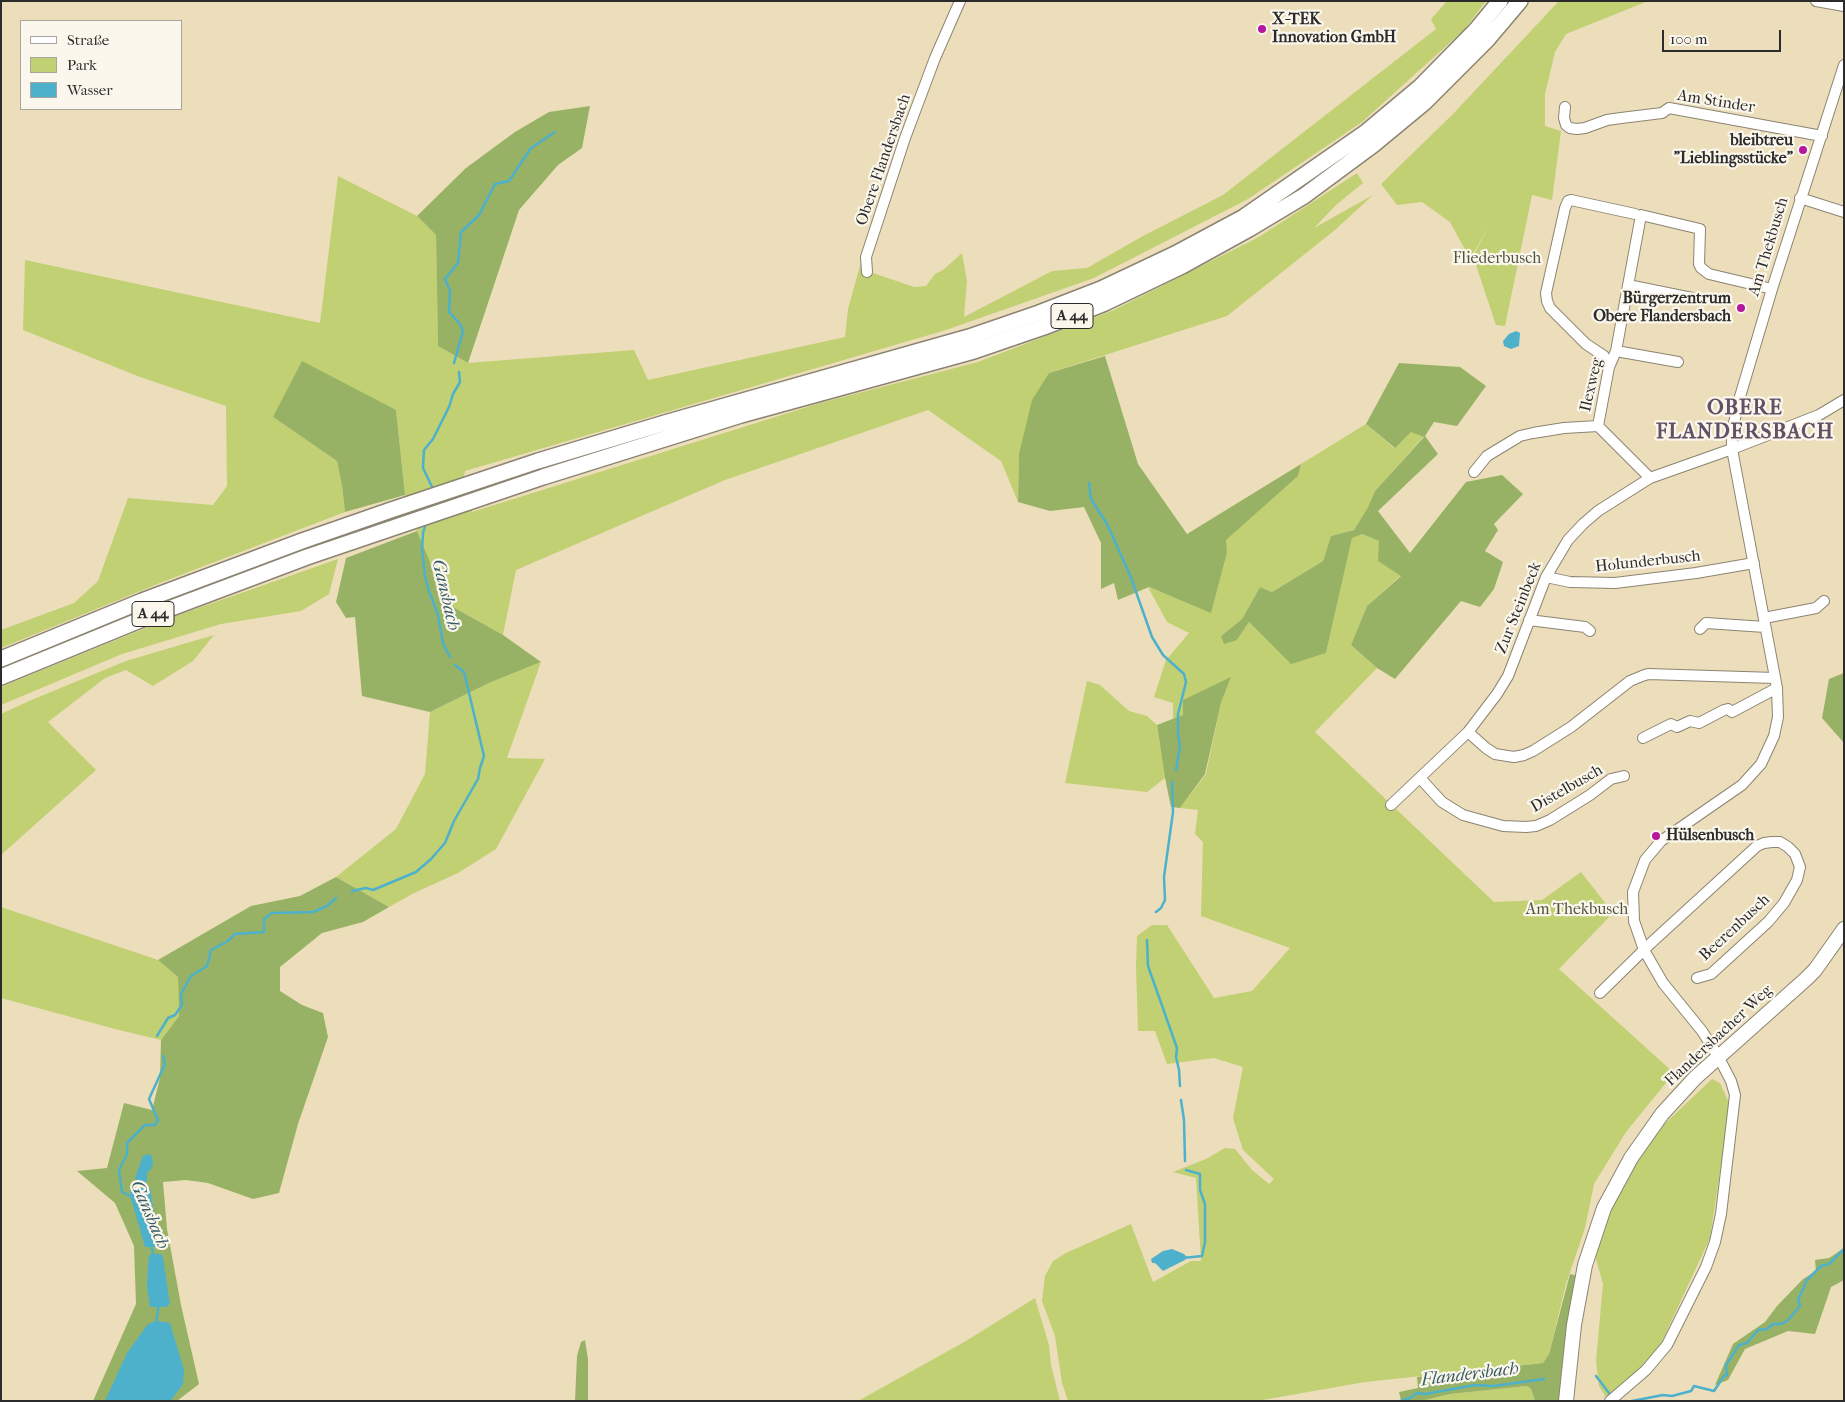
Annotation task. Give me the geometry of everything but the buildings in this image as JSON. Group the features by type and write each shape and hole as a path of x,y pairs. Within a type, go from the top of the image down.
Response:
{"highway":[{"name":"A 44","path":"1,659 133,604 302,541 538,461 728,404 969,337 1101,289 1175,254 1244,217 1365,133 1420,87 1476,30 1500,1"},
{"name":"A 44","path":"1,678 150,616 308,557 543,477 706,426 974,351 1044,327 1105,303 1182,266 1304,196 1425,102 1461,68 1520,1"}],"main road":[{"name":"Flandersbacher Weg","path":"1566,1401 1576,1309 1585,1265 1593,1236 1614,1186 1630,1158 1662,1114 1695,1078 1806,979 1844,929"}],"street":[{"name":"Obere Flandersbach","path":"867,272 866,257 904,138 935,58 960,1"},
{"path":"1816,1 1844,6"},
{"name":"Am Thekbusch","path":"1610,1401 1646,1370 1659,1356 1672,1336 1706,1267 1715,1242 1721,1214 1735,1095 1731,1081 1718,1056 1702,1031 1663,983 1644,950 1634,921 1632,892 1641,867 1651,852 1668,834 1742,785 1761,764 1777,726 1776,683 1732,449 1732,432 1739,400 1772,289 1844,65"},
{"name":"Am Stinder","path":"1564,107 1566,125 1577,129 1607,120 1662,113 1669,108 1822,136"},
{"path":"1800,198 1844,212"},
{"path":"1609,367 1604,356 1586,344 1550,308 1546,301 1546,293 1568,201 1571,200 1638,214 1700,229 1699,264 1709,274 1772,289"},
{"name":"Ilexweg","path":"1598,426 1609,367 1616,351 1638,214"},
{"path":"1628,285 1692,298"},
{"name":"Ilexweg","path":"1616,351 1678,362"},
{"name":"Zur Steinbeck","path":"1391,805 1468,732 1497,694 1508,676 1546,577 1568,540 1583,524 1598,511 1650,478 1819,416 1844,400"},
{"path":"1474,472 1487,456 1520,436 1564,428 1598,426 1650,478"},
{"name":"Holunderbusch","path":"1546,577 1570,582 1615,583 1754,563"},
{"path":"1700,629 1706,622 1765,622 1816,608 1824,601"},
{"path":"1530,620 1585,627 1590,631"},
{"path":"1468,732 1495,754 1514,758 1533,751 1570,727 1630,681 1648,674 1776,683"},
{"path":"1643,738 1671,724 1677,727 1690,721 1699,723 1724,710 1732,712 1776,683"},
{"name":"Distelbusch","path":"1420,778 1442,802 1464,815 1503,826 1526,828 1550,820 1590,795 1611,779 1624,776"},
{"name":"Beerenbusch","path":"1644,950 1757,846 1780,842 1788,847 1797,858 1799,872 1797,880 1784,903 1768,922 1711,974 1697,978"},
{"path":"1600,994 1644,950"}],"green space":[{"path":"1447,1 1486,1 1464,30 1362,122 1248,199 1094,278 946,330 465,471 464,477 472,512 820,403 978,362 1114,310 1259,237 1357,173 1363,183 1336,205 1314,228 1373,195 1335,230 1227,316 1049,373 1019,454 1018,502 1001,461 928,410 725,480 516,570 503,635 439,599 430,562 406,505 396,410 273,417 337,461 345,512 165,581 1,648 1,630 74,603 98,581 128,498 213,505 227,486 226,406 140,377 23,330 25,260 320,323 338,176 417,216 436,235 438,346 468,363 634,350 648,380 845,337 848,309 863,255 873,273 914,287 926,286 935,274 943,270 962,253 967,281 964,317 1052,271 1087,268 1143,236 1223,195 1436,29 1431,19"},
{"name":"Fliederbusch","path":"1559,1 1648,1 1566,34 1555,52 1545,94 1545,126 1561,131 1552,200 1532,195 1505,326 1496,325 1473,256 1490,224 1470,259 1450,222 1422,202 1397,205 1381,184 1453,114"},
{"path":"590,106 582,148 558,165 519,210 468,363 438,346 436,235 417,216 466,168 515,132 549,112"},
{"path":"1105,356 1138,464 1187,534 1301,464 1298,476 1226,540 1227,553 1211,613 1149,587 1118,600 1114,583 1101,589 1101,543 1084,507 1050,511 1018,502 1019,454 1032,400 1049,373"},
{"path":"302,361 396,410 405,495 345,512 337,461 273,417"},
{"path":"1399,363 1460,367 1486,386 1457,426 1434,422 1425,436 1438,454 1378,511 1410,553 1466,482 1502,475 1523,494 1494,524 1498,530 1485,551 1503,562 1494,589 1480,607 1461,601 1395,679 1377,668 1351,645 1367,606 1401,576 1378,561 1379,541 1362,534 1352,538 1326,653 1291,664 1249,622 1237,640 1224,644 1221,636 1242,619 1260,587 1272,592 1323,561 1331,536 1354,530 1375,491 1424,437 1411,432 1395,448 1366,424"},
{"path":"1366,424 1394,448 1412,431 1424,436 1375,491 1354,530 1331,536 1323,561 1272,592 1260,587 1242,619 1221,636 1237,640 1249,622 1291,663 1326,653 1352,537 1362,534 1379,541 1401,575 1367,606 1351,645 1377,668 1315,732 1494,902 1542,900 1581,872 1613,913 1559,969 1674,1073 1626,1132 1594,1184 1585,1228 1566,1284 1549,1354 1543,1363 1365,1382 1257,1401 1068,1401 1062,1383 1055,1336 1042,1301 1045,1276 1053,1261 1066,1253 1131,1224 1153,1282 1191,1261 1201,1261 1196,1178 1173,1172 1206,1159 1225,1148 1235,1149 1252,1170 1269,1184 1274,1179 1243,1150 1233,1118 1243,1067 1214,1058 1167,1064 1155,1031 1138,1031 1137,936 1152,925 1167,925 1214,998 1252,991 1290,948 1201,916 1203,842 1195,834 1198,810 1180,808 1206,774 1221,703 1231,677 1183,715 1173,719 1173,703 1154,697 1166,660 1189,633 1167,622 1148,587 1211,612 1227,553 1225,540 1298,476 1301,464"},
{"path":"417,531 430,562 439,599 503,635 541,662 489,683 430,712 362,696 355,617 346,618 336,602 346,558"},
{"path":"338,559 329,594 301,611 221,624 122,654 1,705 1,687 170,618"},
{"path":"214,635 193,661 153,686 126,670 105,678 48,722 96,770 1,855 1,714 126,661"},
{"path":"541,662 507,758 545,759 496,849 458,873 414,893 389,907 336,877 396,829 425,774 430,712 489,683"},
{"path":"1844,673 1844,743 1822,718 1829,679"},
{"path":"1231,677 1221,703 1205,774 1180,808 1171,807 1157,725 1183,715 1183,700"},
{"path":"1087,681 1100,685 1129,711 1147,716 1157,725 1165,778 1147,792 1065,783"},
{"path":"336,877 389,907 363,922 322,933 280,967 280,991 302,1005 323,1013 328,1037 298,1124 279,1193 253,1199 208,1183 186,1180 163,1182 167,1229 181,1305 199,1384 177,1401 93,1401 136,1304 134,1246 115,1203 77,1171 107,1168 124,1103 152,1110 160,1078 161,1040 179,1016 178,977 158,960 251,906 300,896"},
{"path":"1,907 158,960 178,977 179,1016 161,1040 1,998"},
{"path":"1712,1079 1720,1083 1730,1105 1710,1238 1657,1352 1607,1399 1599,1386 1596,1361 1603,1284 1594,1252 1619,1191 1657,1131"},
{"path":"1844,1248 1844,1280 1831,1287 1815,1334 1788,1331 1745,1349 1728,1380 1715,1385 1733,1344 1765,1322 1777,1306 1803,1279 1816,1271 1815,1260 1829,1258"},
{"path":"1570,1274 1578,1276 1561,1401 1535,1401 1531,1389 1527,1386 1450,1394 1421,1401 1401,1401 1399,1392 1418,1388 1417,1377 1543,1363 1549,1354"},
{"path":"1035,1298 1049,1345 1051,1365 1060,1401 858,1401 966,1341"},
{"path":"585,1340 588,1359 588,1401 575,1401 577,1356 581,1342"},
{"path":"1527,1386 1531,1389 1535,1401 1421,1401 1450,1394"}],"water":[{"path":"1516,331 1520,333 1519,346 1511,349 1504,346 1503,341 1509,334"},
{"path":"149,1154 152,1156 153,1164 147,1173 145,1184 139,1185 135,1178 143,1156"},
{"path":"150,1188 159,1247 145,1247 130,1195 130,1189"},
{"path":"1172,1249 1184,1254 1187,1257 1185,1260 1163,1271 1155,1263 1152,1263 1151,1259 1163,1251"},
{"path":"161,1254 163,1258 170,1304 166,1307 150,1307 147,1287 148,1266 149,1255"},
{"path":"157,1321 170,1323 184,1370 183,1384 172,1399 167,1401 105,1401 127,1353 148,1324"}],"waterway":[{"name":"Gansbach","path":"454,363 463,331 460,324 449,312 450,291 445,279 458,263 461,232 479,215 495,184 509,181 531,148 555,132"},
{"name":"Gansbach","path":"434,491 423,468 424,450 433,439 449,407 453,394 460,382 459,372"},
{"path":"1089,483 1091,499 1107,524 1130,575 1152,637 1163,655 1184,674 1186,682 1178,714 1180,747 1176,770"},
{"name":"Gansbach","path":"426,523 423,533 422,550 425,576 438,615 443,643 450,657"},
{"name":"Gansbach","path":"352,891 366,888 373,890 416,872 431,859 445,843 454,821 478,779 484,756 464,672 455,665"},
{"path":"1156,912 1161,908 1165,900 1164,877 1173,812 1172,782"},
{"name":"Gansbach","path":"157,1036 168,1018 175,1015 182,1005 181,994 191,976 207,966 211,950 228,941 235,934 264,932 264,919 272,913 313,912 327,906 336,898"},
{"path":"1147,940 1148,966 1177,1048 1176,1057 1180,1086"},
{"name":"Gansbach","path":"130,1196 122,1192 119,1170 127,1154 127,1143 145,1125 155,1125 158,1120 149,1099 165,1064 163,1056"},
{"path":"1181,1100 1184,1120 1185,1161"},
{"path":"1183,1258 1202,1256 1205,1242 1205,1204 1200,1190 1200,1174 1186,1170"},
{"name":"Gansbach","path":"151,1245 154,1257"},
{"name":"Flandersbach","path":"1632,1401 1663,1395 1672,1396 1691,1391 1694,1386 1714,1391 1724,1376 1727,1375 1726,1365 1739,1345 1747,1343 1758,1330 1767,1329 1773,1324 1781,1324 1787,1321 1800,1306 1798,1300 1807,1280 1821,1266 1829,1264 1844,1249"},
{"name":"Gansbach","path":"156,1323 159,1304"},
{"name":"Flandersbach","path":"1596,1376 1609,1393"},
{"name":"Flandersbach","path":"1401,1401 1417,1393 1425,1394 1475,1385 1494,1386 1544,1379"}],"place":[{"name":"X-TEK Innovation GmbH","path":"1262,29"},
{"name":"bleibtreu \"Lieblingsstücke\"","path":"1803,150"},
{"name":"Bürgerzentrum Obere Flandersbach","path":"1741,308"},
{"name":"Hülsenbusch","path":"1656,836"}],"district":[{"name":"OBERE FLANDERSBACH","path":"1745,421"}]}
